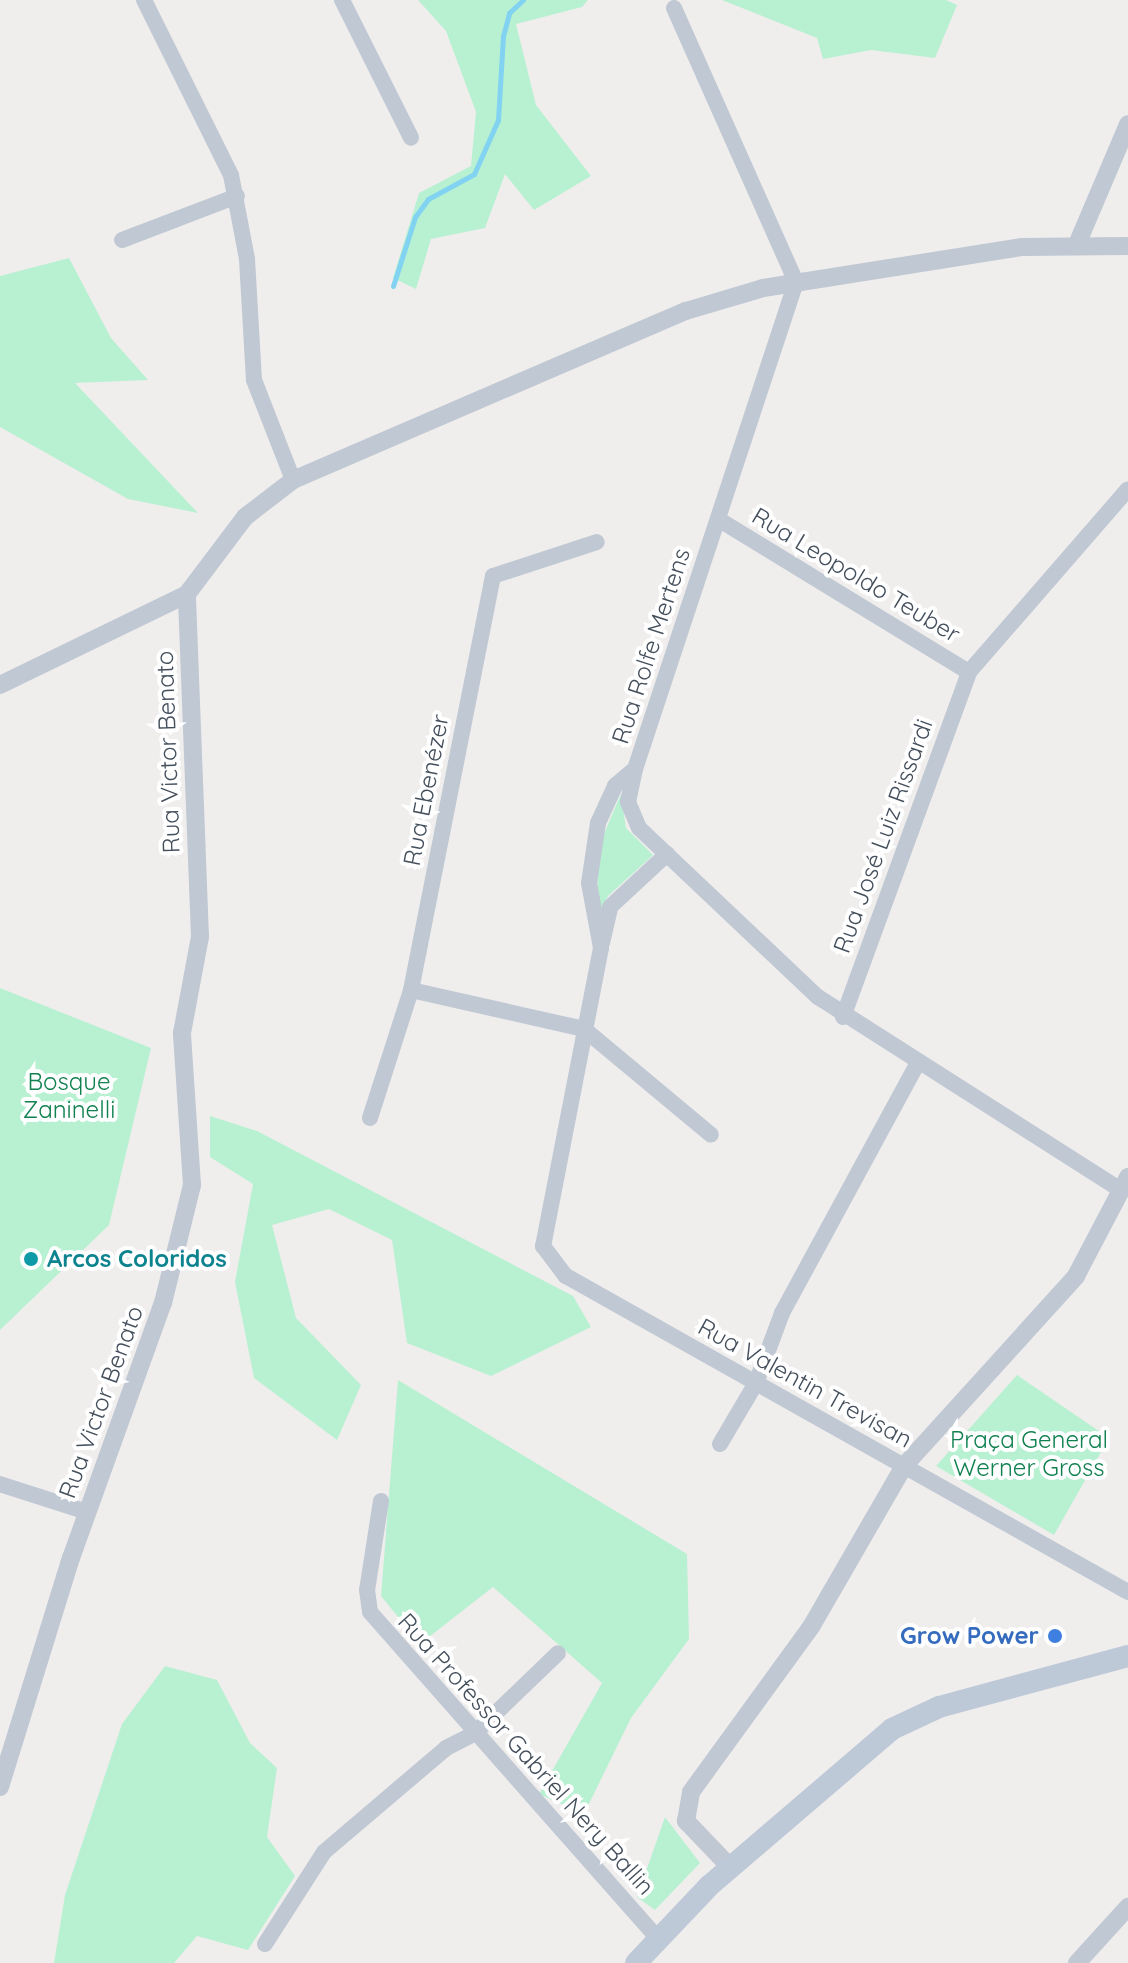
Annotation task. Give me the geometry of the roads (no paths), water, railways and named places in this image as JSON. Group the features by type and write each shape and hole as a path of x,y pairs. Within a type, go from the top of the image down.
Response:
{"main road":[{"path":"636,1963 730,1867 869,1744 914,1717 1128,1656"}],"street":[{"path":"144,0 237,196 254,380 293,480"},
{"path":"342,0 411,138"},
{"path":"674,8 796,282"},
{"path":"1078,242 1128,124"},
{"path":"122,240 237,196"},
{"path":"0,685 187,594 245,517 293,480 686,311 796,282 1078,242 1128,246"},
{"name":"Rua Rolfe Mertens","path":"546,1256 542,1223 601,948 589,883 594,841 609,794 635,769 796,282"},
{"path":"969,672 1128,489"},
{"name":"Rua Leopoldo Teuber","path":"718,519 969,672"},
{"name":"Rua Ebenézer","path":"370,1118 411,990 493,576 597,542"},
{"name":"Rua Victor Benato","path":"0,1787 87,1512 159,1314 192,1185 182,1033 200,937 187,594"},
{"name":"Rua José Luiz Rissardi","path":"843,1017 969,672"},
{"path":"635,769 631,813 667,854 843,1017 1125,1183 1067,1289 904,1466 811,1627 691,1792 686,1821 730,1867"},
{"path":"601,948 610,907 667,854"},
{"path":"411,990 584,1029 711,1135"},
{"path":"720,1444 756,1383 782,1313 918,1063"},
{"name":"Rua Valentin Trevisan","path":"546,1256 566,1276 1128,1592"},
{"path":"0,1484 87,1512"},
{"name":"Rua Professor Gabriel Nery Ballin","path":"381,1501 367,1590 370,1612 658,1939"},
{"path":"265,1944 324,1852 446,1748 475,1733 558,1653"},
{"path":"1077,1963 1128,1907"}],"waterway":[{"path":"393,286 415,217 428,199 474,174 498,120 503,36 509,13 523,0"}],"place":[{"name":"Arcos Coloridos","path":"31,1259"},
{"name":"Grow Power","path":"1055,1636"}],"park label":[{"name":"Bosque Zaninelli","path":"69,1096"},
{"name":"Praça General Werner Gross","path":"1029,1454"}]}
